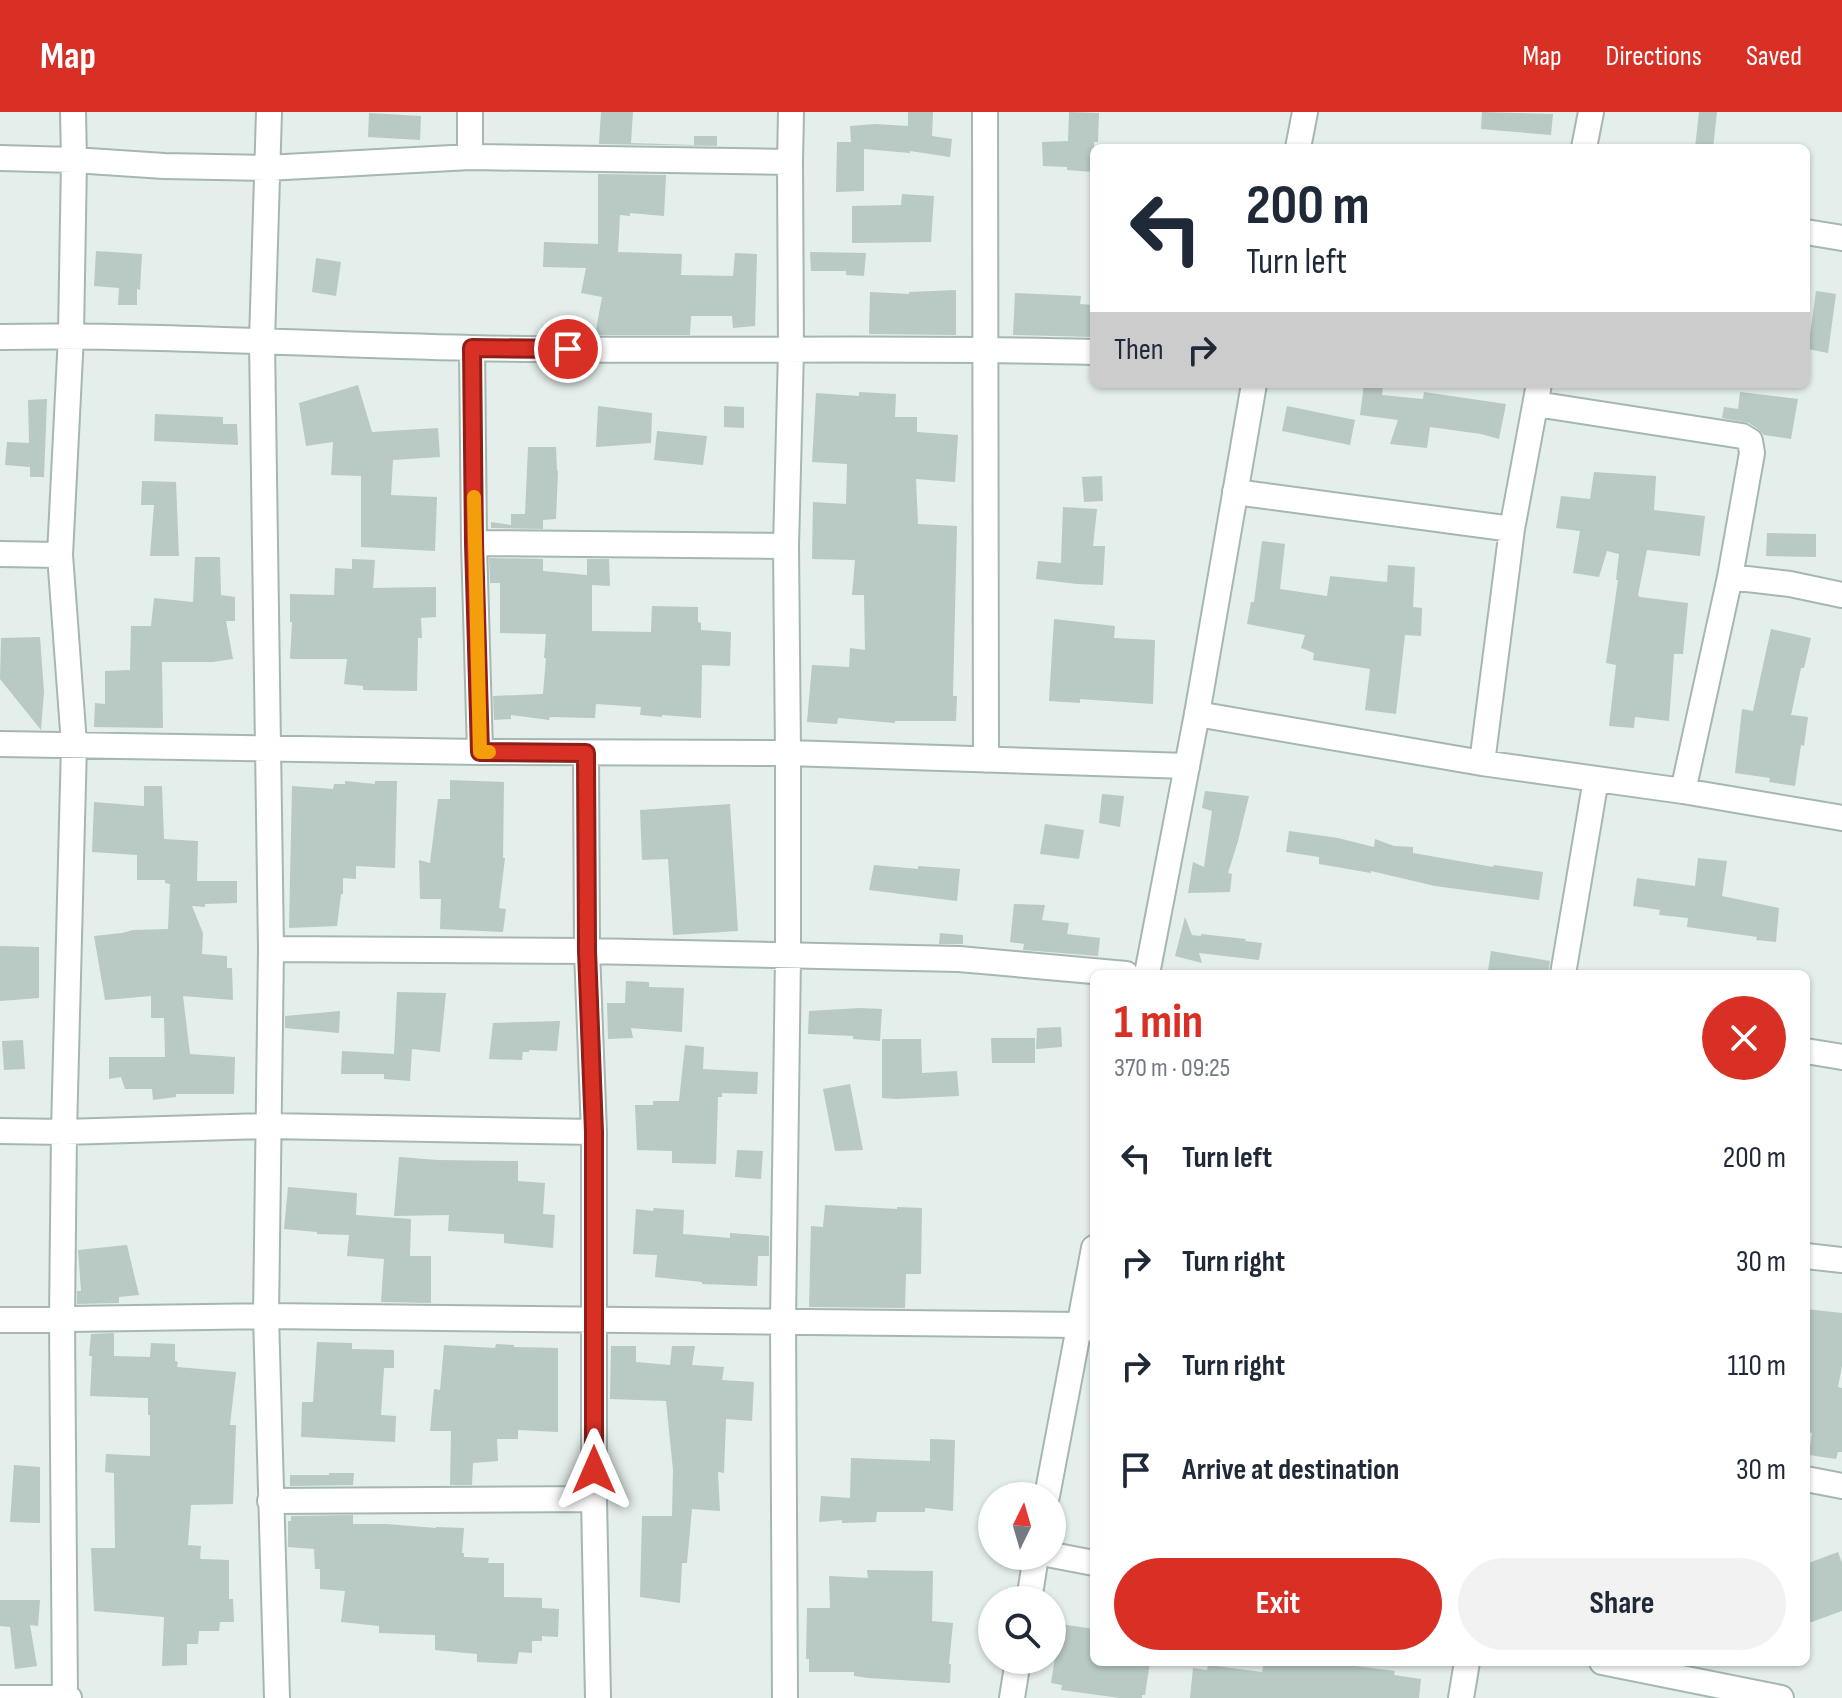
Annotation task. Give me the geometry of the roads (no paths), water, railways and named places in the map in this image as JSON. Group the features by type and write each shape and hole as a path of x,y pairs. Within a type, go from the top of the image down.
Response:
{"street":[{"path":"0,1698 67,1698 62,1320 74,744 60,555 71,335 73,112"},
{"path":"269,112 262,341 271,949 266,1316 277,1698"},
{"path":"470,112 470,157"},
{"path":"785,1698 783,1322 788,955 786,546 791,350 791,112"},
{"path":"985,112 986,760"},
{"path":"1299,144 1305,112"},
{"path":"1585,144 1591,112"},
{"path":"0,158 267,168 470,157 790,162"},
{"path":"1810,233 1842,238"},
{"path":"0,337 71,335 472,348 1090,352"},
{"path":"472,348 480,752"},
{"path":"1148,970 1197,714 1253,388"},
{"path":"1482,763 1512,529 1537,394 1742,436 1750,441 1752,453 1730,577 1683,791"},
{"path":"1235,492 1512,529"},
{"path":"474,543 786,546"},
{"path":"0,554 60,555"},
{"path":"1730,577 1790,584 1842,595"},
{"path":"1197,714 1482,763 1683,791 1842,818"},
{"path":"0,744 480,752 788,753 1187,766"},
{"path":"586,753 587,951 594,1132 594,1499 598,1698"},
{"path":"1564,970 1596,779"},
{"path":"271,949 587,951 959,959 1090,971"},
{"path":"1810,1052 1842,1057"},
{"path":"0,1131 268,1126 594,1132"},
{"path":"1810,1256 1842,1260"},
{"path":"1050,1482 1086,1327 1090,1288"},
{"path":"0,1320 266,1316 1086,1327"},
{"path":"1810,1480 1842,1486"},
{"path":"270,1501 594,1499"},
{"path":"1066,1558 1090,1562"},
{"path":"1461,1698 1466,1666"},
{"path":"1642,1666 1681,1670 1781,1698"},
{"path":"1012,1698 1016,1674"}]}
